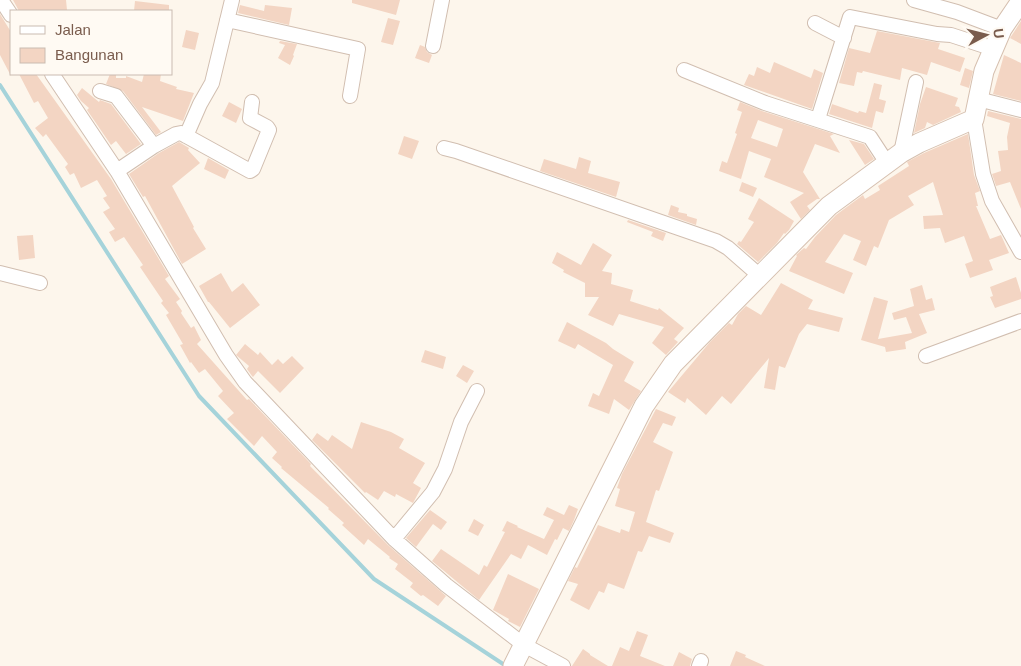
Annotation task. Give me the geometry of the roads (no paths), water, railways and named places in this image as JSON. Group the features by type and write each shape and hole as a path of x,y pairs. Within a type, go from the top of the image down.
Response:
{"street":[{"path":"186,136 200,104 210,88 232,0"},
{"path":"433,46 442,0"},
{"path":"914,0 957,12 1002,29"},
{"path":"1021,1 1002,29 984,71 974,119 983,174 992,201 1021,252"},
{"path":"1,3 10,14"},
{"path":"818,119 850,17 950,35 994,49"},
{"path":"228,20 358,49 350,96"},
{"path":"815,23 844,38"},
{"path":"684,70 765,103 870,137 894,158"},
{"path":"53,75 117,170 226,355 245,382 394,539 446,585 518,656 563,666"},
{"path":"894,158 916,82"},
{"path":"100,91 116,96 154,146"},
{"path":"978,99 1021,110"},
{"path":"117,170 178,133 250,171 253,169 269,130 267,126 250,118 252,102"},
{"path":"518,656 644,406 673,364 830,206 894,158 919,143 974,119"},
{"path":"444,148 716,241 728,248 760,276"},
{"path":"0,273 40,283"},
{"path":"926,356 1021,321"},
{"path":"394,539 433,492 445,469 461,422 476,391"}],"waterway":[{"path":"0,85 199,396 374,579 506,666"}]}
